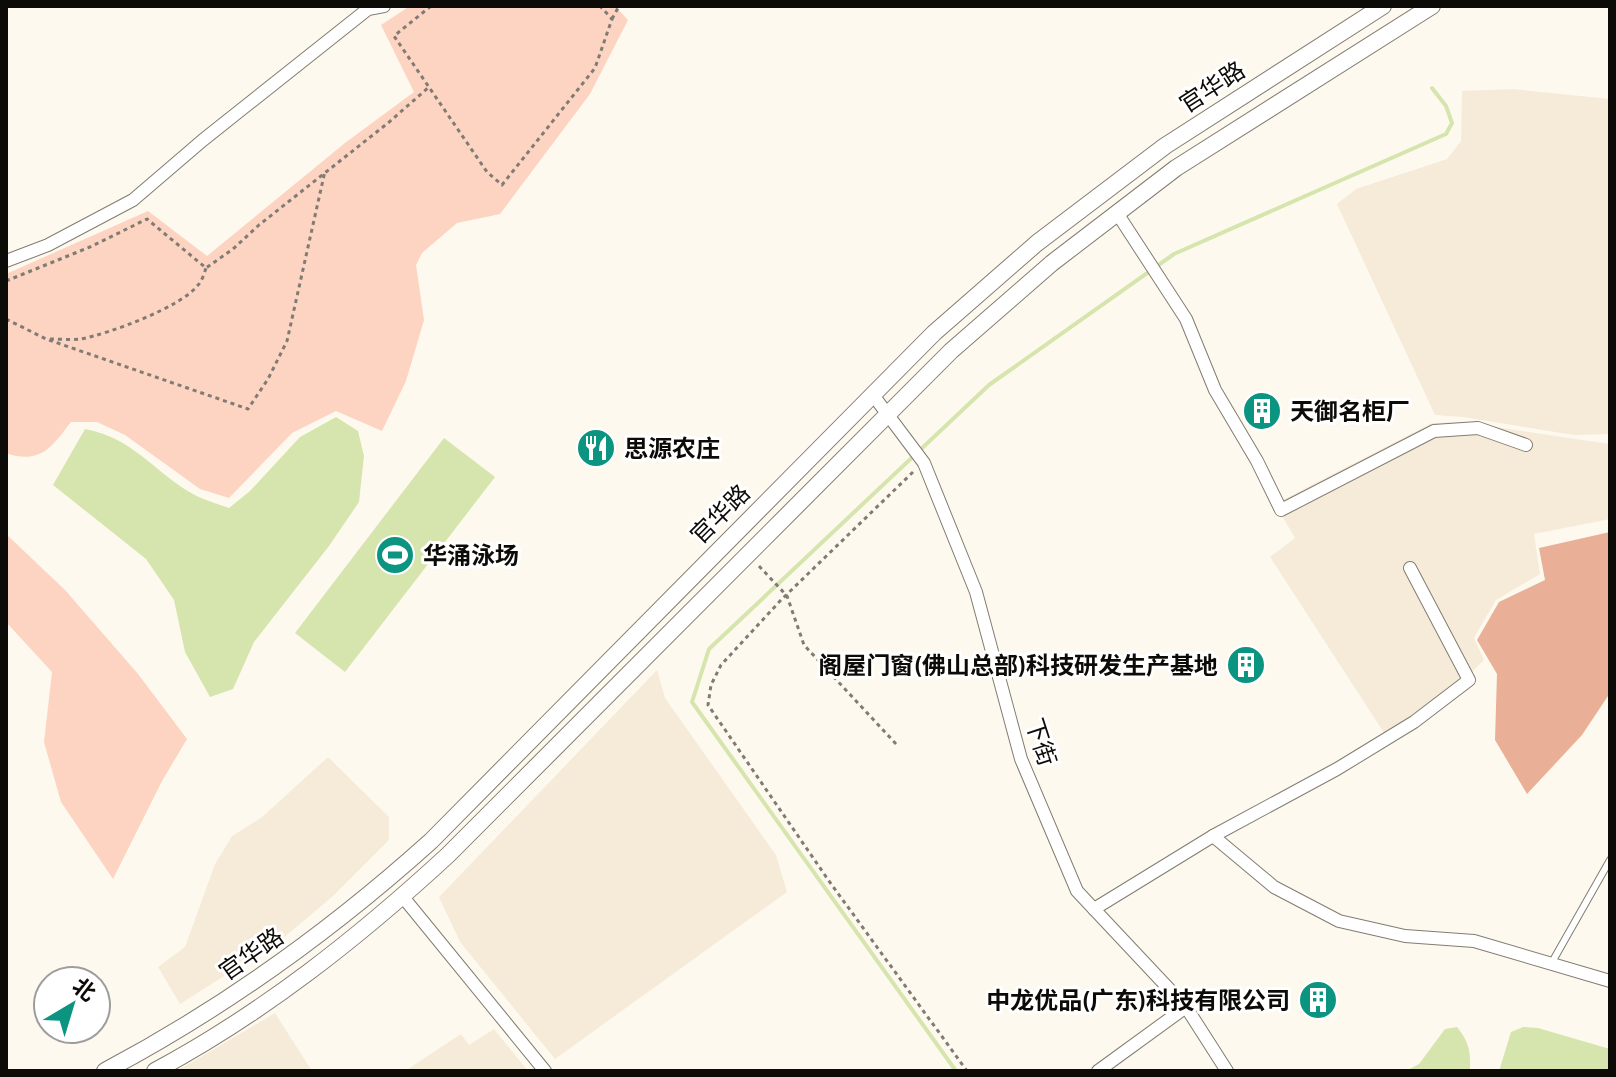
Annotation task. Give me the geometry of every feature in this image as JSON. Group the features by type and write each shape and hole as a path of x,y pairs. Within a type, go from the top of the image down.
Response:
{"main road":[{"name":"官华路","path":"105,1071 249,986 375,891 431,841 934,333 1037,243 1165,146 1383,6"},
{"name":"官华路","path":"155,1071 259,1010 403,897 951,351 1052,263 1203,150 1432,6"}],"street":[{"path":"6,261 48,245 133,200 203,140 368,9 384,6"},
{"path":"1117,213 1186,319 1215,390 1257,461 1281,510 1434,431 1478,428 1526,445"},
{"name":"下街","path":"873,395 924,463 976,592 1021,759 1077,891 1186,1007 1227,1071"},
{"path":"1094,909 1213,836 1337,769 1401,730 1469,680 1410,568"},
{"path":"1213,836 1274,887 1339,921 1405,936 1474,941 1610,981"},
{"path":"403,897 545,1071"},
{"path":"1098,1071 1186,1007"}],"lane":[{"path":"1551,964 1610,860"}],"path":[{"path":"431,6 394,36 487,172 502,185 595,68 619,6"},
{"path":"600,6 612,19"},
{"path":"46,339 78,339 107,333 175,302 198,286 206,268 429,87"},
{"path":"6,319 46,339 248,409 268,379 287,341 325,171"},
{"path":"6,281 90,247 147,219 206,268"},
{"path":"924,463 721,665 711,685 708,705 829,881 967,1071"},
{"path":"748,555 787,596 804,645 897,745"}],"shaded area":[{"path":"410,6 615,6 628,20 590,94 500,214 457,223 422,253 416,265 424,320 406,381 382,431 336,411 292,433 229,498 200,489 125,435 97,422 71,422 51,446 36,455 28,457 6,453 6,274 148,211 207,256 345,143 414,92 381,25"},
{"path":"1513,89 1610,99 1610,434 1574,435 1435,415 1337,204 1356,189 1447,159 1461,141 1462,91"},
{"path":"336,417 358,431 364,456 359,502 254,642 233,689 210,697 185,652 174,600 146,559 53,485 85,429 117,440 179,486 229,508 250,491 300,437"},
{"path":"1461,422 1610,444 1610,519 1534,534 1540,574 1496,600 1474,638 1484,660 1465,679 1386,736 1270,557 1295,538 1275,504 1432,423"},
{"name":"华涌泳场","path":"444,438 495,477 345,672 295,633"},
{"path":"1610,532 1610,693 1582,735 1527,794 1495,740 1497,674 1477,640 1499,602 1545,580 1539,548"},
{"path":"6,534 65,590 138,674 187,739 162,781 113,879 61,802 44,742 52,672 6,622"},
{"path":"657,670 665,698 776,855 787,892 555,1059 460,942 439,897"},
{"path":"328,757 389,817 389,840 333,896 281,940 180,1004 158,967 185,947 215,864 232,836 261,818"},
{"path":"275,1013 312,1071 177,1071"},
{"path":"1457,1027 1468,1048 1470,1071 1406,1071 1419,1064 1445,1029"},
{"path":"1523,1027 1538,1028 1610,1049 1610,1071 1499,1071 1511,1032"},
{"path":"494,1029 528,1071 405,1071 461,1034 469,1045"}],"waterway":[{"path":"956,1071 692,702 709,649 989,385 1174,254 1446,134 1452,123 1446,106 1432,88"}],"place":[{"name":"天御名柜厂","path":"1262,411"},
{"name":"思源农庄","path":"596,448"},
{"name":"华涌泳场","path":"395,555"},
{"name":"阁屋门窗(佛山总部)科技研发生产基地","path":"1246,665"},
{"name":"中龙优品(广东)科技有限公司","path":"1318,1000"}]}
